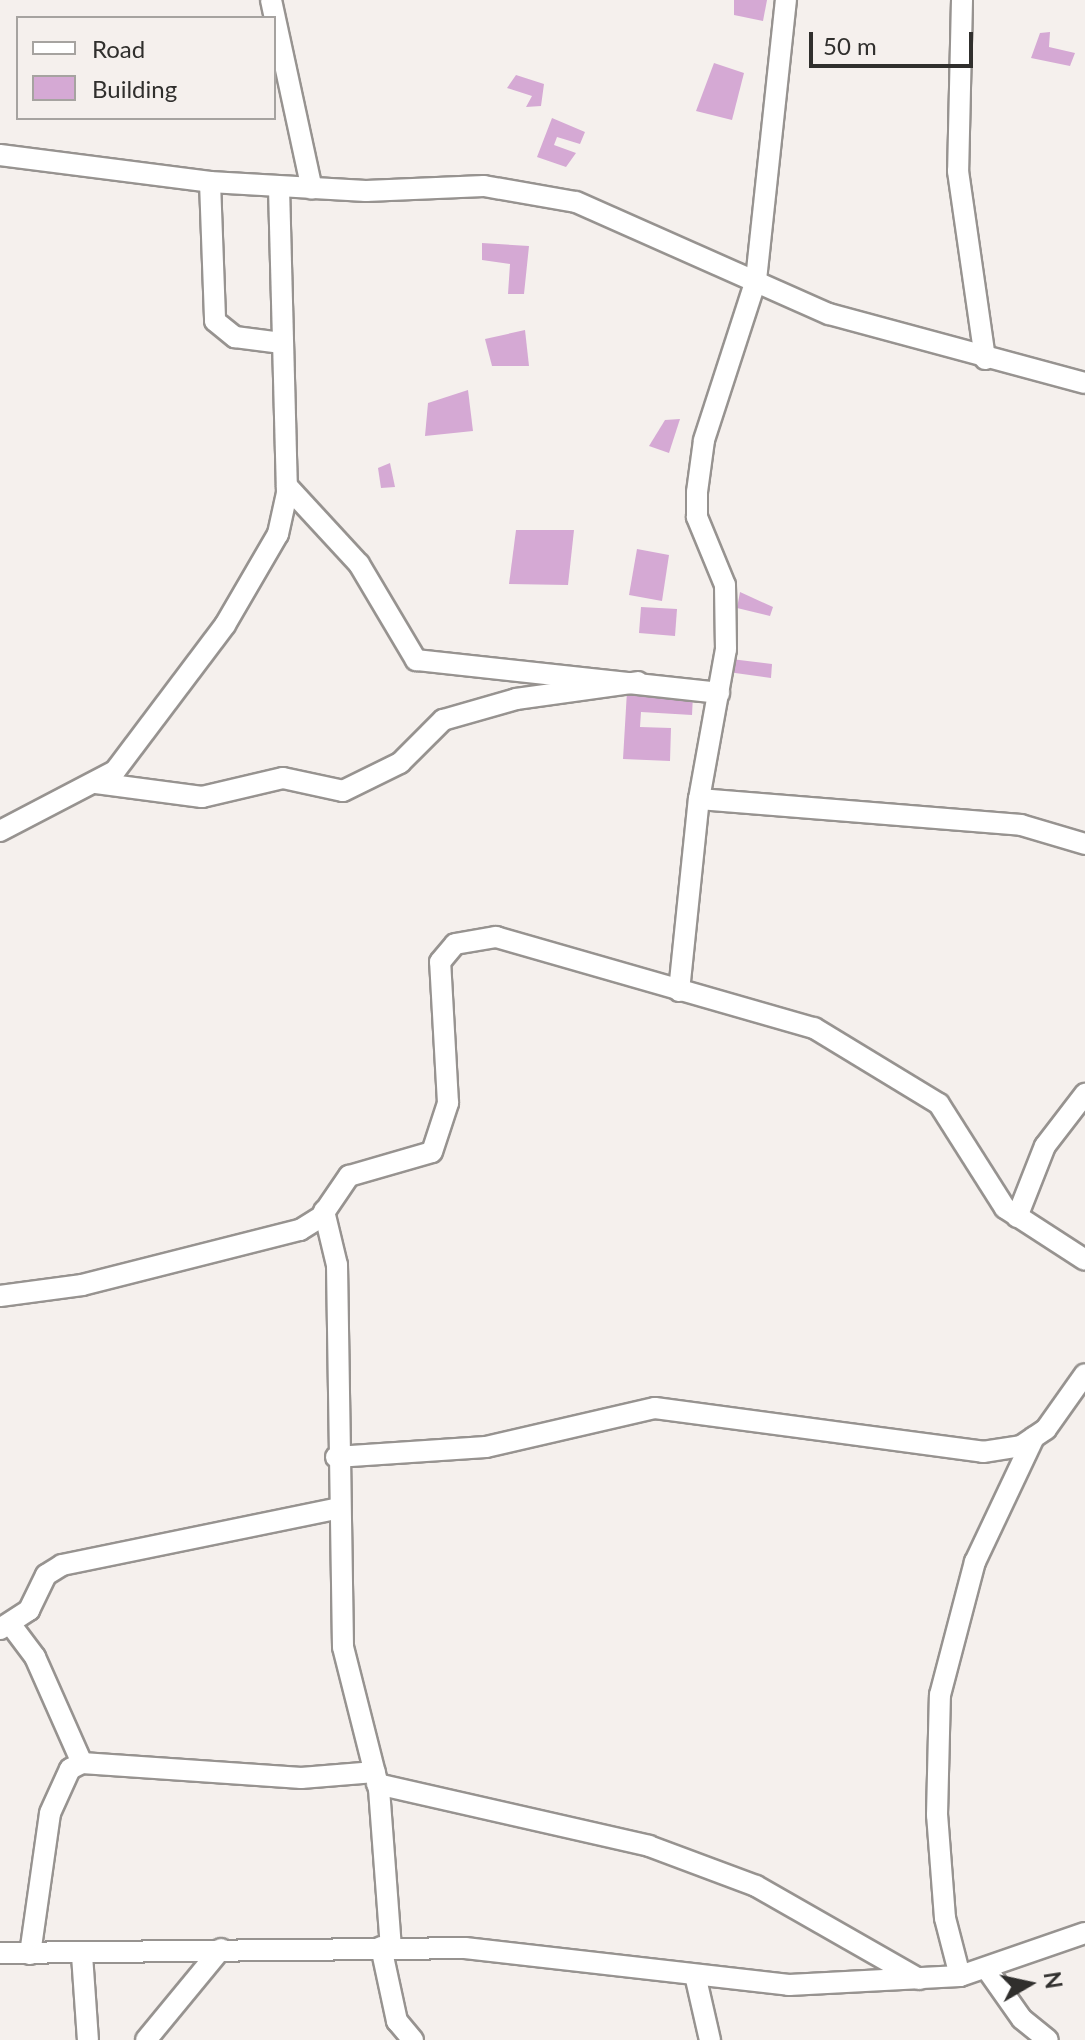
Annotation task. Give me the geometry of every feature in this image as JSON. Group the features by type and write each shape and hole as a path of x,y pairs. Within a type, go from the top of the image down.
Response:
{"street":[{"path":"679,991 699,799 719,693 725,585 697,517 697,492 704,440 756,280 786,0"},
{"path":"962,0 958,171 985,359"},
{"path":"276,23 312,189"},
{"path":"0,155 210,182 312,189 484,186 576,202 829,314 985,359 1085,383"},
{"path":"210,182 215,321 235,337 282,343"},
{"path":"0,831 115,771 225,625 278,534 287,486 279,187"},
{"path":"287,486 359,564 416,660 719,693"},
{"path":"96,783 202,797 283,778 343,791 400,763 443,720 516,699 638,682"},
{"path":"699,799 1021,825 1085,844"},
{"path":"0,1296 82,1285 300,1230 324,1211 349,1176 432,1152 443,1132 440,962 455,944 526,941 621,979 679,991 814,1028 898,1076 939,1104 977,1174 1017,1217 1085,1260"},
{"path":"1017,1217 1045,1146 1085,1094"},
{"path":"324,1211 337,1265 336,1457 343,1647 376,1778 392,2006 413,2040"},
{"path":"960,1976 945,1918 937,1815 940,1695 975,1562 1034,1437 1085,1374"},
{"path":"336,1457 486,1447 655,1408 983,1452 1034,1437"},
{"path":"82,1763 35,1657 6,1627 29,1610 46,1575 62,1565 339,1508"},
{"path":"30,1954 50,1813 70,1769 82,1763 301,1778 376,1778 662,1851 756,1886 919,1979"},
{"path":"0,1953 82,1955 386,1947 539,1955 696,1979 789,1985 960,1976 1085,1933"},
{"path":"146,2040 221,1949"},
{"path":"82,1955 88,2040"},
{"path":"986,1968 1022,2019 1048,2040"},
{"path":"696,1979 710,2040"}],"building":[{"path":"734,0 767,0 763,21 734,15"},
{"path":"1050,32 1049,47 1075,53 1070,66 1031,58 1040,33"},
{"path":"714,63 744,73 732,120 696,111"},
{"path":"516,75 544,84 541,106 526,107 532,96 507,88"},
{"path":"552,118 585,132 580,144 557,137 554,145 576,153 566,167 537,157"},
{"path":"482,243 529,246 524,294 508,294 510,264 482,260"},
{"path":"525,330 529,366 492,366 485,339"},
{"path":"468,390 473,431 425,436 428,403"},
{"path":"680,419 669,453 649,446 665,420"},
{"path":"390,463 395,487 381,488 378,468"},
{"path":"516,530 574,530 568,585 509,584"},
{"path":"637,549 669,555 662,601 629,595"},
{"path":"740,592 773,607 770,616 737,608"},
{"path":"641,607 677,609 675,636 639,633"},
{"path":"731,659 772,664 771,678 728,672"},
{"path":"627,691 693,695 692,715 641,712 640,727 671,728 670,761 623,759"}]}
